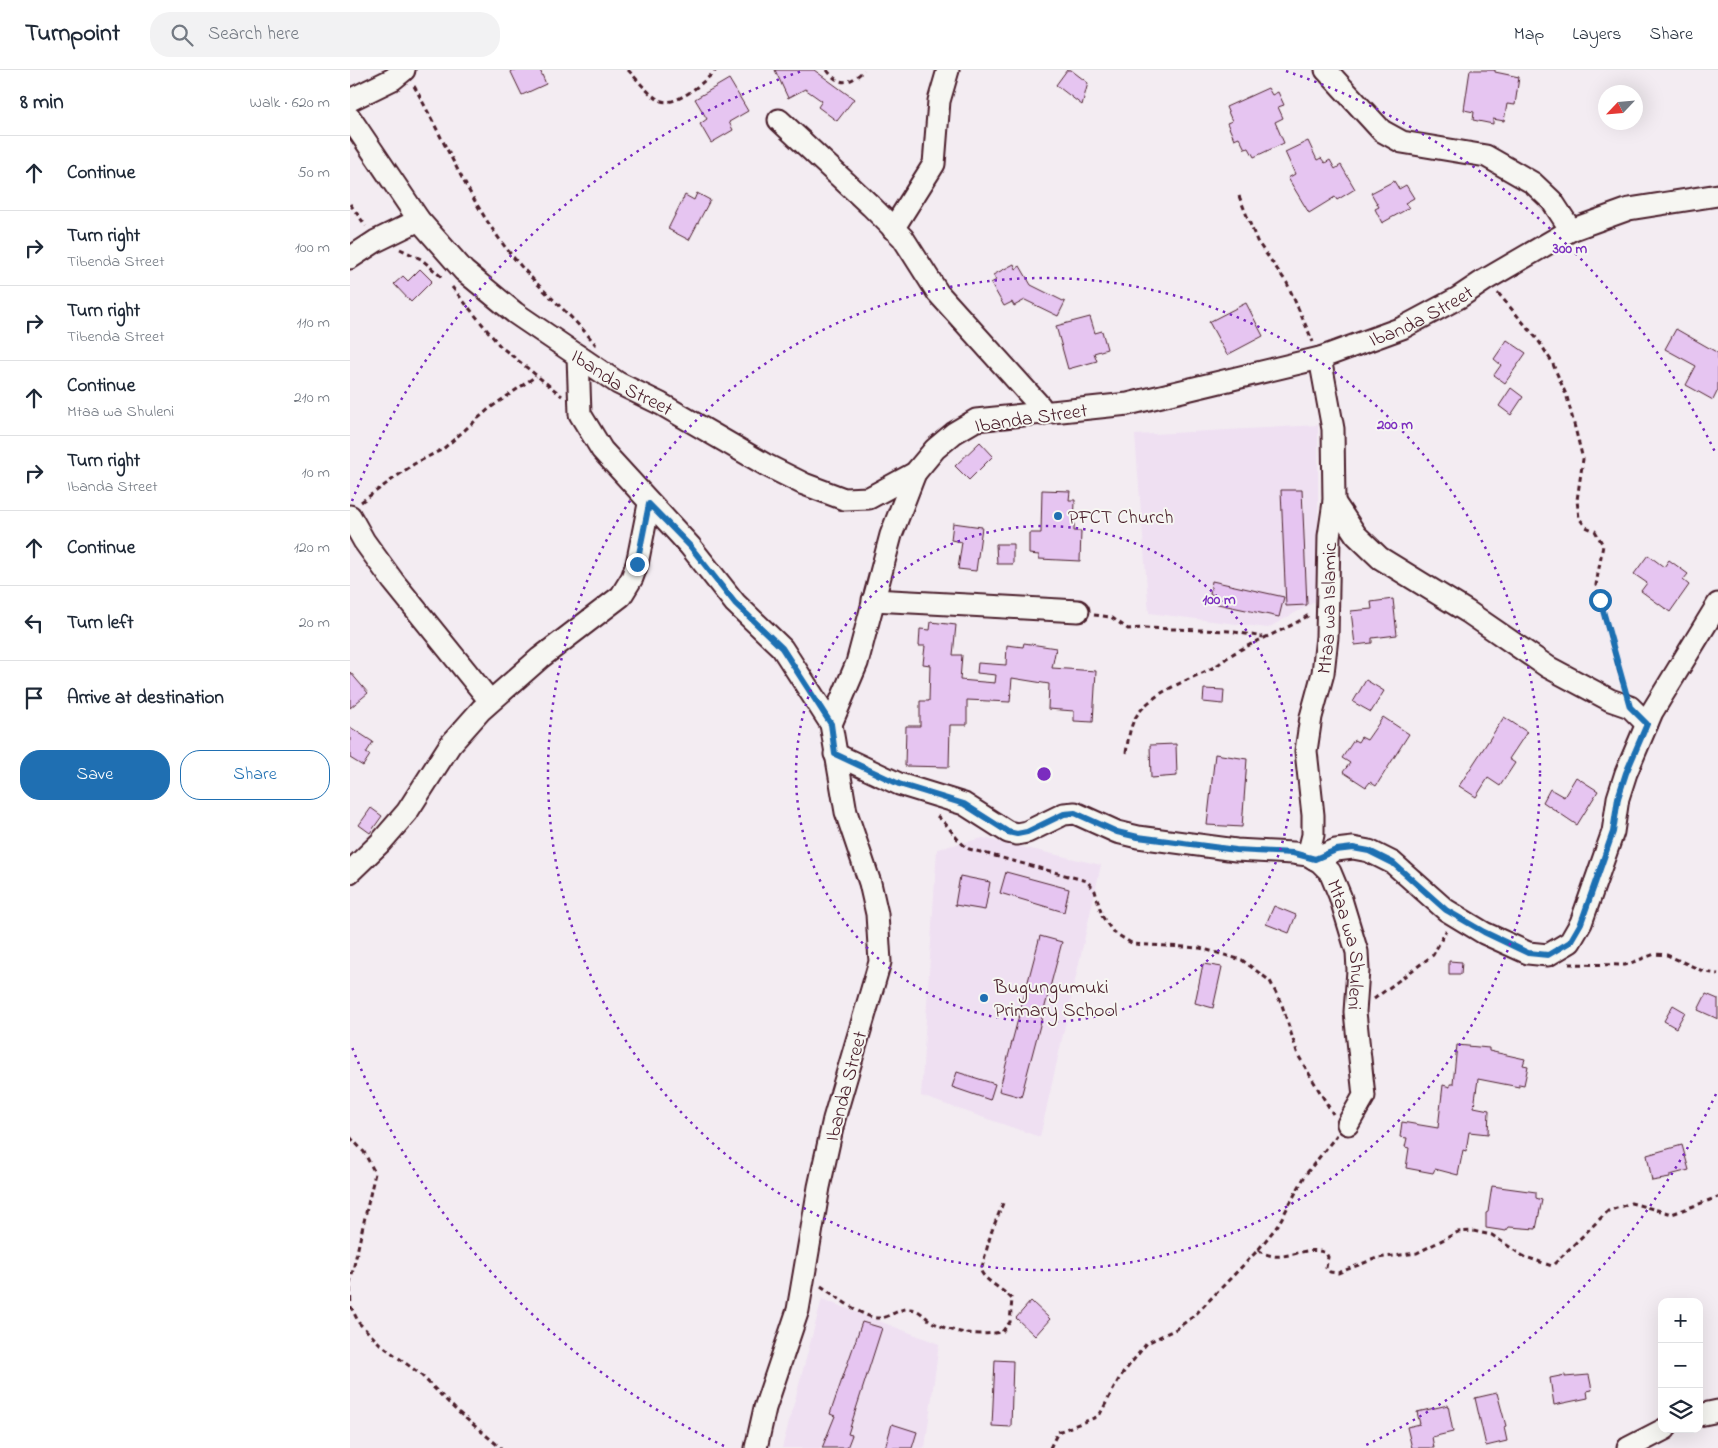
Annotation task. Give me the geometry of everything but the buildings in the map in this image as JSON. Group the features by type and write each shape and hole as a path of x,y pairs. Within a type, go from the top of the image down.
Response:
{"street":[{"path":"894,229 934,164 939,101 948,70"},
{"path":"1326,70 1382,131 1402,142 1486,156 1533,183 1552,201 1571,230"},
{"path":"350,100 407,74"},
{"name":"Ibanda Street","path":"350,118 419,220 464,271 514,313 618,383 661,404 766,465 804,484 844,499 869,498 915,473 935,449 954,433 976,420 1128,404 1320,358 1402,328 1458,298 1485,280 1571,230 1629,210 1718,195"},
{"path":"779,120 903,238 938,293 1040,406 1041,414"},
{"path":"350,258 376,241 419,220"},
{"path":"578,356 580,414 602,450 649,504 690,546 735,603 782,648 831,724"},
{"name":"Mtaa wa Islamic","path":"1312,857 1313,816 1306,752 1311,717 1323,673 1328,602 1329,536 1334,502 1333,429 1320,358"},
{"path":"831,724 857,663 891,535 915,473"},
{"path":"1334,502 1356,535 1380,558 1468,612 1548,667 1610,700 1630,707 1647,724"},
{"path":"350,872 381,842 407,812 455,739 490,700 621,596 632,578 637,564 649,504"},
{"path":"354,510 364,541 393,581 490,700"},
{"path":"873,600 1078,611"},
{"path":"1312,857 1336,850 1353,848 1369,851 1393,863 1446,910 1484,932 1528,953 1548,955 1570,942 1581,923 1613,832 1618,798 1626,773 1652,712 1718,604"},
{"name":"Ibanda Street","path":"756,1448 765,1408 798,1310 803,1275 834,1119 880,962 877,914 870,883 846,812 831,724"},
{"name":"Mtaa wa Shuleni","path":"835,754 899,784 964,804 1008,832 1027,832 1064,814 1075,813 1117,832 1138,837 1236,850 1312,857 1330,872 1337,888 1357,952 1358,970 1355,1012 1364,1096 1348,1124"},
{"path":"1703,1414 1718,1411"},
{"path":"1628,1448 1658,1433"}],"path":[{"path":"628,70 659,100 666,103 673,103 716,70"},
{"path":"827,70 839,82 848,83 864,70"},
{"path":"407,74 471,192 497,234 519,265 597,346"},
{"path":"1239,196 1257,240 1287,283 1320,358"},
{"path":"350,204 376,241 407,251 432,268 458,293 500,346 580,414"},
{"path":"1485,280 1538,340 1552,362 1567,397 1583,459 1577,500 1580,518 1586,527 1595,532 1603,545 1596,585 1630,707"},
{"path":"354,510 414,464 442,449 490,408 536,376"},
{"path":"1126,753 1128,733 1135,718 1152,701 1179,683 1216,666 1236,652 1291,627 1328,602"},
{"path":"1078,611 1111,617 1128,629 1229,631 1264,638"},
{"path":"934,813 945,823 958,842 969,849 1087,881 1095,891 1102,916 1113,932 1133,944 1200,948 1242,960 1270,981 1282,1005 1298,1055 1333,1115 1348,1124 1306,1174 1278,1225 1258,1250 1194,1316 1176,1329 1147,1343 1120,1377 1100,1416 1058,1432 1050,1448"},
{"path":"1355,1012 1433,955 1449,924 1446,910"},
{"path":"1548,955 1573,966 1625,965 1656,954 1666,955 1705,972 1718,974"},
{"path":"350,1136 364,1152 375,1173 350,1282 351,1307 359,1323 380,1344 420,1374 457,1411 501,1448"},
{"path":"1258,1250 1279,1258 1312,1250 1321,1251 1326,1253 1328,1257 1326,1268 1330,1272 1338,1273 1377,1258 1417,1253 1458,1232 1473,1231 1492,1235 1523,1256 1552,1266 1608,1210 1630,1203 1672,1214 1718,1197"},
{"path":"803,1275 868,1316 878,1318 899,1309 916,1310 934,1324 958,1331 977,1335 1002,1332 1010,1322 1012,1299 1004,1290 984,1277 981,1271 991,1233 1004,1203"}],"shaded area":[{"path":"1318,425 1318,600 1268,628 1149,613 1135,435"},
{"path":"983,838 1101,865 1040,1137 921,1096 937,849"},
{"path":"822,1299 939,1344 925,1448 782,1448"}],"place":[{"name":"PFCT Church","path":"1058,516"},
{"name":"Bugungumuki Primary School","path":"984,998"}],"route":[{"path":"637,564 649,504 690,546 735,603 782,648 831,724 835,754 899,784 964,804 1008,832 1017,834 1027,832 1064,814 1075,813 1102,823 1117,832 1138,837 1236,850 1293,853 1315,859 1336,850 1353,848 1369,851 1393,863 1425,894 1446,910 1484,932 1528,953 1548,955 1570,942 1581,923 1613,832 1618,798 1626,773 1647,724 1630,707 1600,600"}]}
